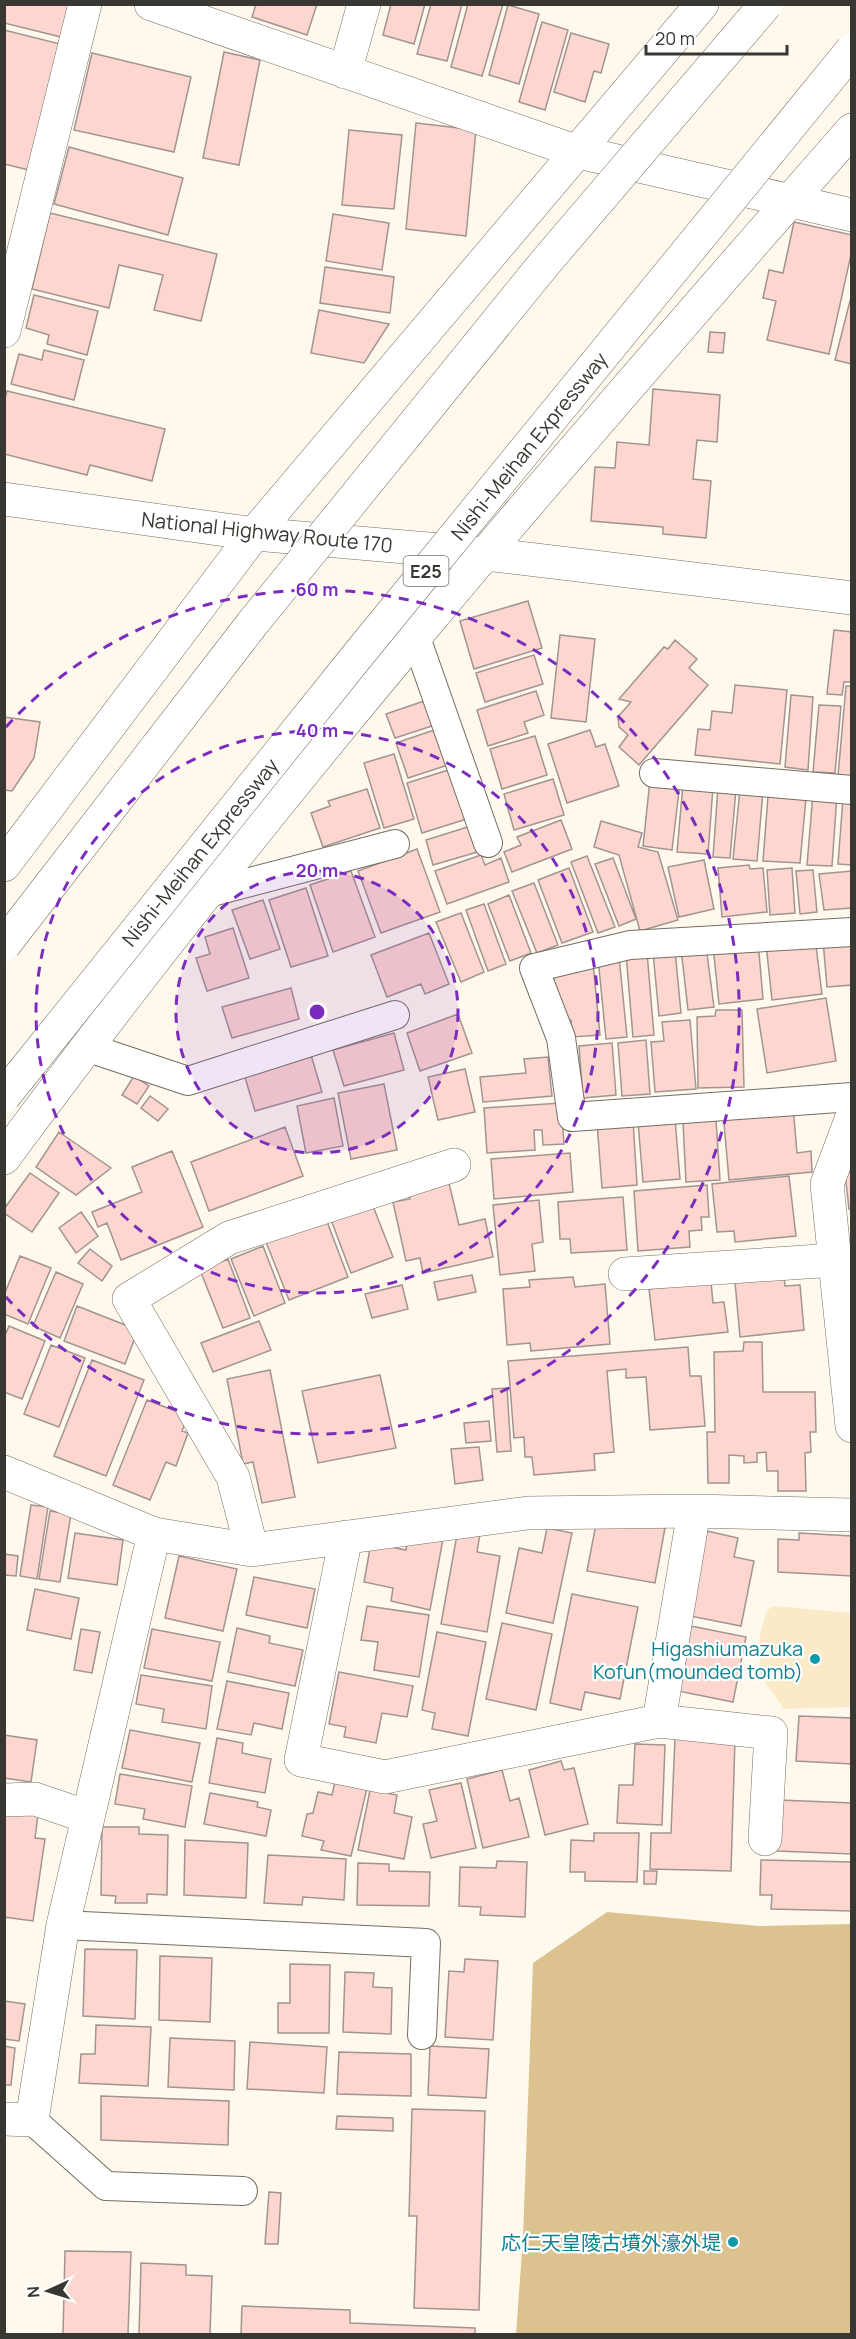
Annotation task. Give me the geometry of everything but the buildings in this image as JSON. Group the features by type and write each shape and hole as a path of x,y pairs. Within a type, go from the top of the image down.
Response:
{"main road":[{"path":"4,331 85,4"},
{"path":"151,4 578,152 852,215"},
{"path":"345,72 364,4"},
{"path":"4,865 254,534 702,4"},
{"path":"4,945 289,578 544,264 766,4"},
{"name":"Nishi-Meihan Expressway","path":"4,1096 354,660 852,50"},
{"path":"4,1158 86,1047 415,635 852,130"},
{"name":"National Highway Route 170","path":"4,499 254,534 486,554 852,598"},
{"path":"852,1118 827,1184 852,1426"},
{"path":"252,1550 233,1477 129,1299 229,1239 454,1165"},
{"path":"625,1274 835,1260"},
{"path":"4,1472 154,1534 252,1550 528,1513 694,1511 852,1515"},
{"path":"659,1721 694,1511"},
{"path":"18,2120 154,1534"},
{"path":"346,1537 301,1760 385,1777 659,1721 771,1733 765,1839"},
{"path":"4,1800 34,1799 88,1817"}],"lane":[{"path":"415,635 488,843"},
{"path":"654,773 852,790"},
{"path":"208,893 395,844"},
{"path":"852,932 630,945 534,968 561,1038 572,1117 852,1097"},
{"path":"86,1047 188,1081 395,1015"},
{"path":"63,1925 426,1943 422,2035"},
{"path":"18,2120 106,2186 243,2191"}],"shaded area":[{"path":"774,1606 851,1613 851,1707 784,1709 762,1677 758,1644 766,1611"},
{"path":"607,1912 759,1926 851,1924 851,2334 516,2334 523,2238 533,1963"}],"place":[{"name":"Higashiumazuka Kofun(mounded tomb)","path":"815,1659"},
{"name":"応仁天皇陵古墳外濠外堤","path":"733,2242"}]}
